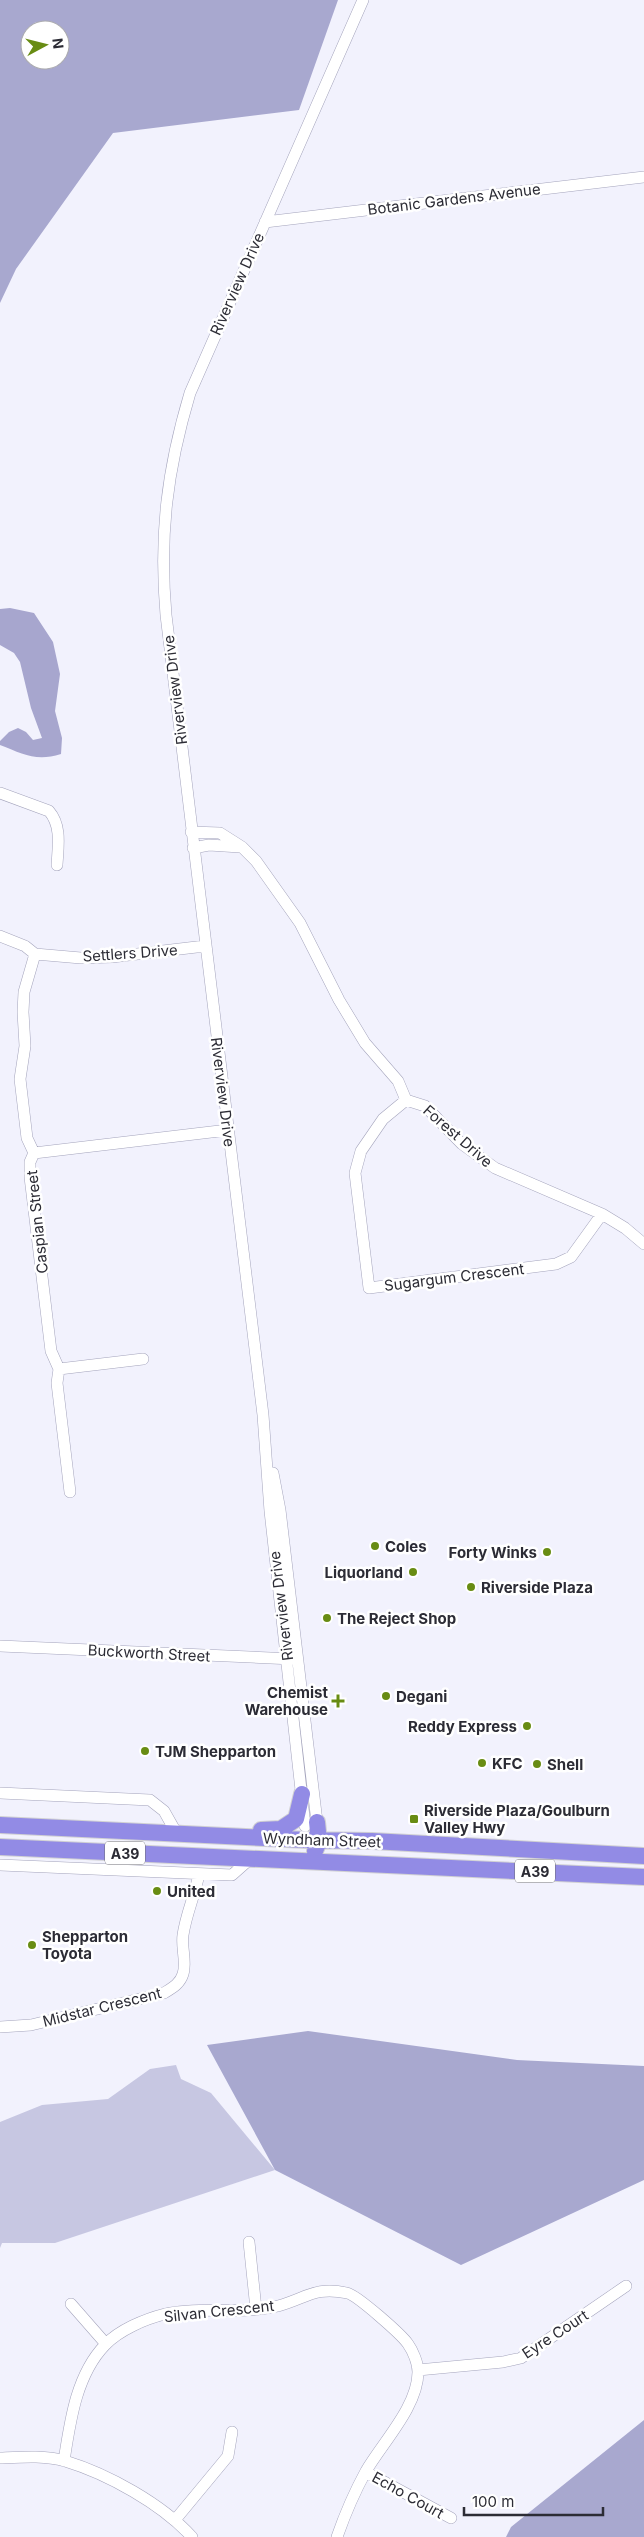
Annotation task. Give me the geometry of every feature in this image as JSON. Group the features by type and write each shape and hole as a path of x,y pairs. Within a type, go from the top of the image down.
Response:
{"highway":[{"path":"178,1834 208,1829 281,1829 296,1819 302,1794"},
{"name":"Wyndham Street","path":"0,1825 178,1834 312,1836 638,1856"},
{"path":"292,1861 305,1860 312,1836 334,1856 438,1862 468,1868"},
{"name":"Wyndham Street","path":"0,1847 644,1877"},
{"path":"638,1856 644,1870"}],"street":[{"name":"Riverview Drive","path":"312,1836 302,1794 280,1510 263,1415 191,832 163,585 162,548 166,492 172,458 190,393 363,0"},
{"name":"Botanic Gardens Avenue","path":"265,222 644,177"},
{"path":"0,793 49,811 54,817 59,841 57,865"},
{"name":"Forest Drive","path":"191,832 220,833 242,847 256,861 300,923 339,1000 366,1043 398,1081 406,1100 426,1106 462,1144 495,1168 602,1214 626,1228 644,1244"},
{"path":"193,848 209,845 242,847"},
{"name":"Settlers Drive","path":"0,936 25,946 35,954 81,958 112,957 205,946"},
{"name":"Caspian Street","path":"35,954 24,992 22,1012 25,1046 20,1079 26,1138 34,1152 30,1169 32,1196 51,1351 59,1369 57,1383 70,1492"},
{"name":"Sugargum Crescent","path":"406,1100 383,1119 361,1151 355,1174 369,1288 556,1264 571,1257 602,1214"},
{"path":"34,1152 228,1130"},
{"path":"59,1369 143,1359"},
{"name":"Buckworth Street","path":"0,1646 292,1659"},
{"name":"Riverview Drive","path":"292,1659 312,1836"},
{"path":"0,1793 150,1800 164,1811 178,1834"},
{"path":"0,1865 232,1875 250,1859"},
{"name":"Midstar Crescent","path":"0,2027 31,2024 164,1993 178,1984 184,1974 182,1938 185,1920 196,1893 199,1874"},
{"path":"249,2242 256,2308"},
{"name":"Eyre Court","path":"418,2370 503,2362 521,2358 626,2286"},
{"name":"Silvan Crescent","path":"64,2461 76,2399 88,2366 106,2344 137,2324 166,2314 278,2306 316,2291 350,2293 408,2343 418,2370 416,2390 409,2406 350,2500 337,2537"},
{"path":"71,2304 106,2344"},
{"path":"176,2520 228,2456 232,2432"},
{"path":"0,2458 32,2457 64,2461 137,2494 176,2520 192,2537"},
{"name":"Echo Court","path":"366,2472 451,2518"}],"shaded area":[{"path":"0,0 338,0 299,110 113,133 16,269 0,303"},
{"path":"10,608 34,613 53,642 60,674 55,711 62,738 61,754 44,757 30,756 0,745 0,741 9,732 18,728 26,732 33,740 42,738 31,708 20,662 14,653 0,645 0,609"},
{"path":"308,2031 517,2060 644,2066 644,2180 461,2265 275,2170 207,2045"},
{"path":"176,2065 181,2079 211,2093 275,2170 55,2243 2,2243 0,2248 0,2122 42,2105 108,2099 150,2069"},
{"path":"644,2420 644,2537 506,2537 511,2527"}],"place":[{"name":"Coles","path":"375,1546"},
{"name":"Forty Winks","path":"547,1552"},
{"name":"Liquorland","path":"413,1572"},
{"name":"Riverside Plaza","path":"471,1587"},
{"name":"The Reject Shop","path":"327,1618"},
{"name":"Degani","path":"386,1696"},
{"name":"Chemist Warehouse","path":"338,1701"},
{"name":"Reddy Express","path":"527,1726"},
{"name":"TJM Shepparton","path":"145,1751"},
{"name":"KFC","path":"482,1763"},
{"name":"Shell","path":"537,1764"},
{"name":"Riverside Plaza/Goulburn Valley Hwy","path":"414,1819"},
{"name":"United","path":"157,1891"},
{"name":"Shepparton Toyota","path":"32,1945"}]}
